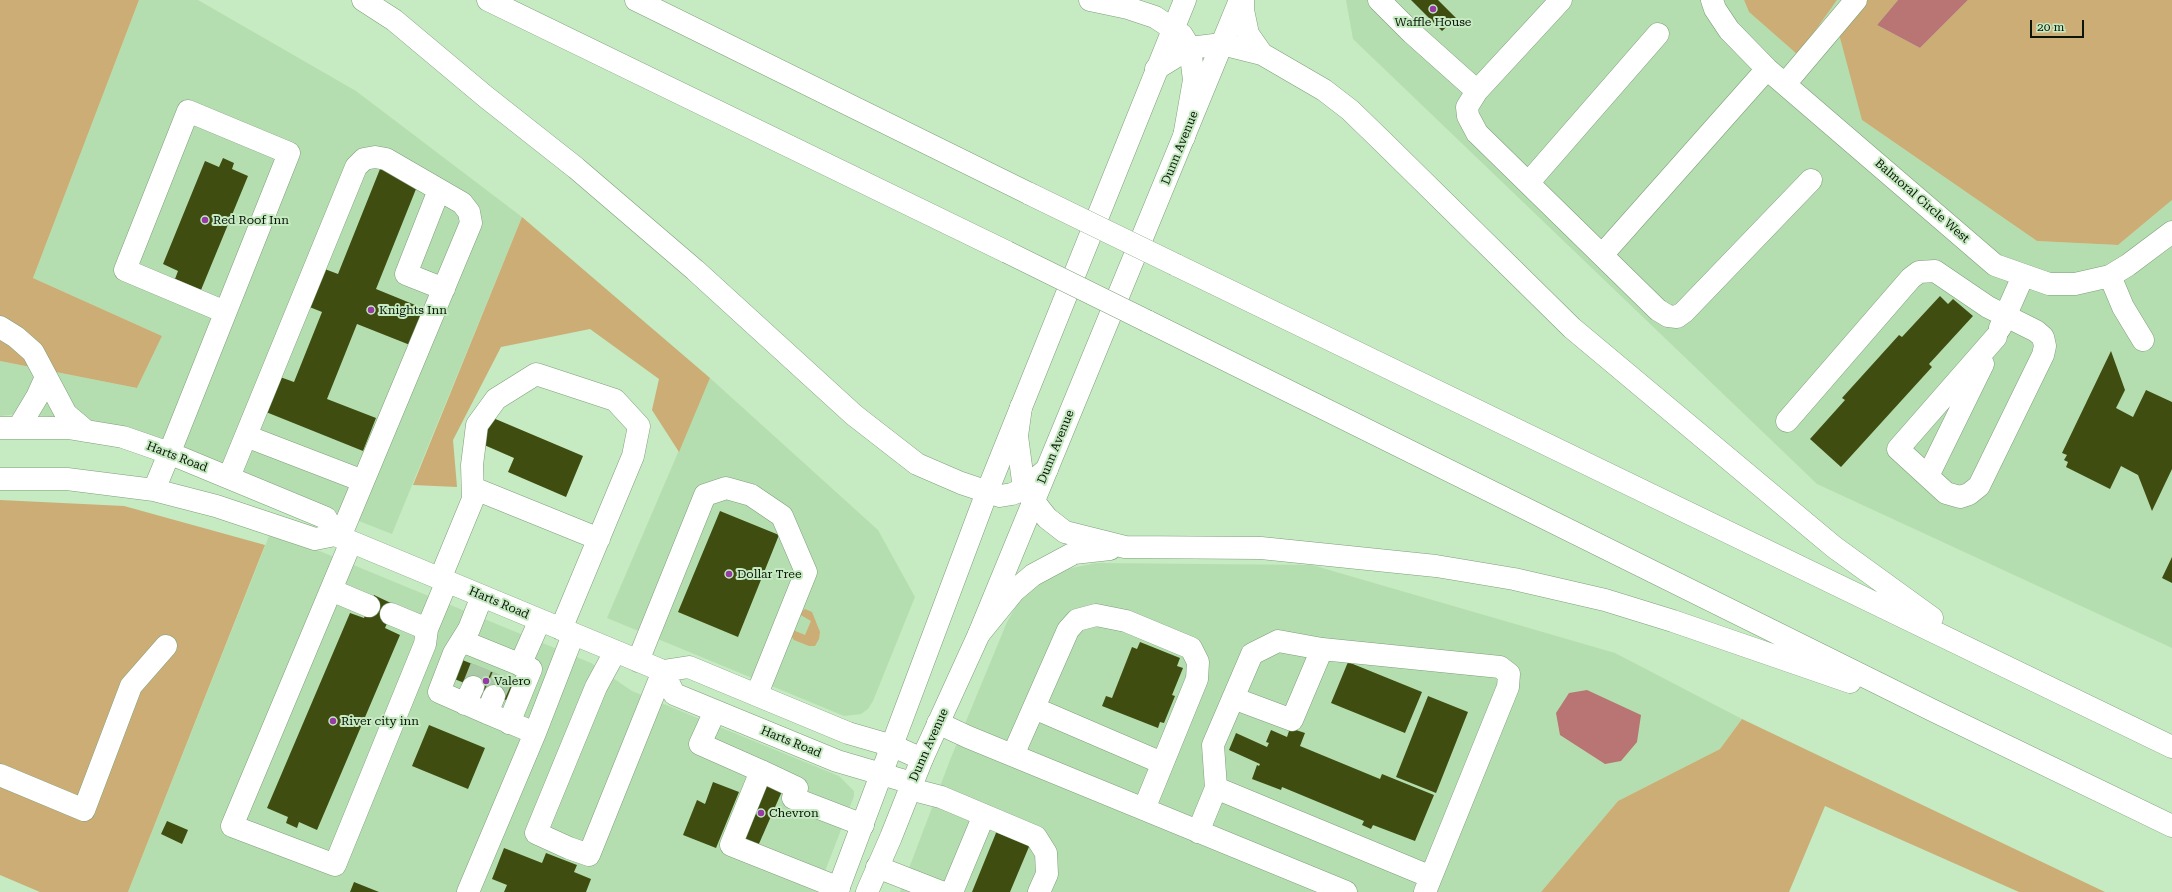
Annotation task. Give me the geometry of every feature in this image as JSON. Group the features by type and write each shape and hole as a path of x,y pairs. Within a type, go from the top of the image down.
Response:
{"main road":[{"path":"363,0 394,20 486,97 576,168 695,270 883,439 917,464 987,492 1000,496 1012,494 1029,495"},
{"path":"488,0 1007,252 1934,711 2172,826"},
{"path":"636,0 1030,194 2172,747"},
{"path":"1090,0 1128,8 1155,17 1182,35 1190,48 1194,80 1184,137"},
{"path":"761,771 731,845 838,890 987,492 1185,0"},
{"name":"Dunn Avenue","path":"867,892 938,722 979,634 1029,495 1047,469 1240,0"},
{"path":"1244,0 1243,10 1248,34 1262,54"},
{"path":"1379,0 1412,33 1471,84"},
{"path":"1561,0 1471,84 1466,107 1470,122 1477,133 1529,182 1658,310 1668,316 1676,317 1684,312 1810,180"},
{"name":"Balmoral Circle West","path":"1712,0 1715,9 1729,30 1767,69 1996,265 2023,276 2049,284 2075,284 2110,276 2128,265 2172,232"},
{"path":"1785,84 1856,0"},
{"path":"1529,182 1658,34"},
{"path":"1156,69 1190,48 1222,44 1262,54 1324,90 1350,110 1572,328 1834,547 1976,651"},
{"path":"1602,255 1767,69"},
{"path":"154,490 226,312 289,154 188,111 125,270 226,312"},
{"path":"229,477 356,167 364,159 375,157 386,159 462,203 469,212 471,223 363,481 342,538 331,590 232,826 335,865 426,644 427,629 473,499 472,464 477,425 496,399 536,374 615,400 638,426 633,456 599,539 567,632 552,689 468,892"},
{"path":"439,190 406,274 444,289"},
{"path":"1787,421 1911,278 1919,272 1927,270 1940,273 1971,296 2036,331 2043,337 2045,346 1979,486 1969,494 1960,497 1952,496 1946,493 1898,449 1996,337"},
{"path":"1928,476 1996,337 2023,276"},
{"path":"2110,276 2123,307 2143,340"},
{"path":"0,327 16,337 33,352 66,414 86,431"},
{"path":"9,428 37,397 46,377"},
{"path":"1021,407 1017,436 1029,495 1047,518 1065,532 1125,547"},
{"name":"Harts Road","path":"9,428 68,428 123,437 169,453 326,518 342,538 663,671 674,694 837,761 881,774 941,797 1036,837 1046,853 1047,874 1039,892"},
{"path":"246,436 363,481"},
{"path":"0,479 67,479 154,490 216,506 315,539 342,538"},
{"path":"473,488 599,539"},
{"path":"638,661 705,496 726,488 751,494 782,516 806,572 757,694"},
{"path":"979,634 1014,591 1033,574 1074,553 1125,547 1261,548 1436,566 1514,579 1605,600 1673,621 1934,711"},
{"path":"331,590 369,606"},
{"path":"482,596 462,641 454,653 439,692 477,677 552,689"},
{"path":"392,614 427,629"},
{"path":"1013,755 1068,630 1077,620 1096,615 1126,621 1191,648 1198,662 1196,679 1144,810"},
{"path":"509,723 507,681 540,620"},
{"path":"462,641 477,677"},
{"path":"1198,832 1216,788 1213,745 1252,654 1278,641 1322,649 1500,667 1509,674 1508,687 1428,884 1216,788"},
{"path":"0,775 84,810 131,686 166,646"},
{"path":"1233,698 1292,720 1322,649"},
{"path":"615,652 596,687 536,833 588,855 663,671 689,667 848,732 893,746 922,759"},
{"path":"477,677 507,681"},
{"path":"507,681 509,723"},
{"path":"1034,708 1162,762"},
{"path":"715,711 700,744 797,788 793,798 863,826"},
{"path":"938,722 968,737 1346,892"},
{"path":"509,723 535,733"},
{"path":"952,892 984,815"},
{"path":"877,867 941,892"}],"shaded area":[{"path":"0,0 139,0 33,278 162,336 137,388 0,361"},
{"path":"139,0 198,0 356,91 522,217 392,534 135,433 59,417 17,414 0,416 0,361 137,388 162,336 33,278"},
{"path":"1346,0 1744,0 1749,12 1798,55 1837,0 1865,0 1862,120 2037,241 2118,245 2172,200 2172,648 1817,484 1353,39"},
{"path":"1744,0 1837,0 1798,55 1749,12"},
{"path":"1865,0 1898,0 1877,25 1920,48 1968,0 2172,0 2172,200 2118,245 2037,241 1862,120 1839,34"},
{"path":"1898,0 1968,0 1920,48 1877,25"},
{"path":"522,217 710,378 679,452 652,410 659,379 590,329 501,347 453,440 457,487 413,485"},
{"path":"710,378 878,530 915,597 873,701 868,709 861,714 844,716 607,618"},
{"path":"0,500 124,506 265,545 128,892 40,892 0,875"},
{"path":"271,531 591,663 632,691 839,776 854,791 854,796 817,892 128,892"},
{"path":"1096,563 1312,565 1615,653 1742,719 1720,749 1618,801 1541,892 900,892 950,760 1007,622 1019,601 1035,586 1062,570"},
{"path":"805,609 812,612 820,632 819,639 815,646 809,646 794,640 791,636 793,630 805,635 811,621 799,614"},
{"path":"1587,690 1641,715 1637,742 1621,761 1605,764 1560,735 1556,713 1569,693"},
{"path":"1742,719 2105,892 2019,892 1825,806 1789,892 1541,892 1618,801 1720,749"}],"building":[{"name":"Waffle House","path":"1411,0 1438,0 1456,18 1442,31"},
{"name":"Red Roof Inn","path":"223,158 234,163 232,169 248,176 201,290 175,279 178,271 163,264 205,161 219,167"},
{"name":"Knights Inn","path":"380,169 418,184 376,289 425,309 410,345 357,324 327,399 376,418 363,451 266,412 280,377 294,382 322,312 307,306 322,268 338,274"},
{"path":"1940,296 1948,304 1953,299 1973,316 1929,364 1932,367 1841,467 1810,439 1845,400 1842,398 1899,335 1902,337"},
{"path":"2111,351 2125,390 2116,408 2133,417 2146,390 2172,402 2172,469 2152,511 2138,475 2121,466 2110,489 2066,467 2068,462 2064,460 2067,455 2062,453"},
{"path":"486,415 583,456 566,497 508,472 514,458 475,441"},
{"name":"Dollar Tree","path":"720,511 779,535 738,637 678,612"},
{"path":"2172,557 2172,583 2162,578"},
{"name":"River city inn","path":"374,595 395,605 385,628 400,635 317,830 299,822 297,828 286,823 288,817 267,808 350,613 364,618"},
{"path":"1140,642 1180,658 1177,666 1183,668 1172,695 1175,696 1164,723 1160,722 1158,728 1102,706 1106,696 1112,698 1132,647 1137,649"},
{"name":"Valero","path":"460,659 519,683 511,702 452,678"},
{"path":"1348,662 1422,692 1405,733 1331,703"},
{"path":"1428,696 1468,712 1436,793 1396,777"},
{"path":"429,725 485,748 468,789 412,766"},
{"path":"1290,728 1305,733 1300,746 1380,779 1382,774 1434,795 1415,841 1373,825 1371,829 1362,825 1364,821 1282,787 1281,790 1252,779 1257,765 1259,766 1260,764 1229,750 1236,733 1267,747 1269,743 1266,742 1271,730 1287,737"},
{"name":"Chevron","path":"763,780 783,789 758,846 740,838"},
{"path":"713,782 739,792 716,848 683,835 697,800 705,804"},
{"path":"167,821 188,830 182,844 161,834"},
{"path":"998,828 1031,842 1010,892 972,892"},
{"path":"504,848 542,863 546,853 577,865 574,872 591,879 586,892 504,892 507,885 492,879"},
{"path":"354,882 379,892 350,892"}],"tunnel":[{"path":"473,687 481,667"},
{"path":"494,696 503,676"}],"place":[{"name":"Waffle House","path":"1433,9"},
{"name":"Red Roof Inn","path":"205,220"},
{"name":"Knights Inn","path":"371,310"},
{"name":"Dollar Tree","path":"729,574"},
{"name":"Valero","path":"486,681"},
{"name":"River city inn","path":"333,721"},
{"name":"Chevron","path":"761,813"}]}
